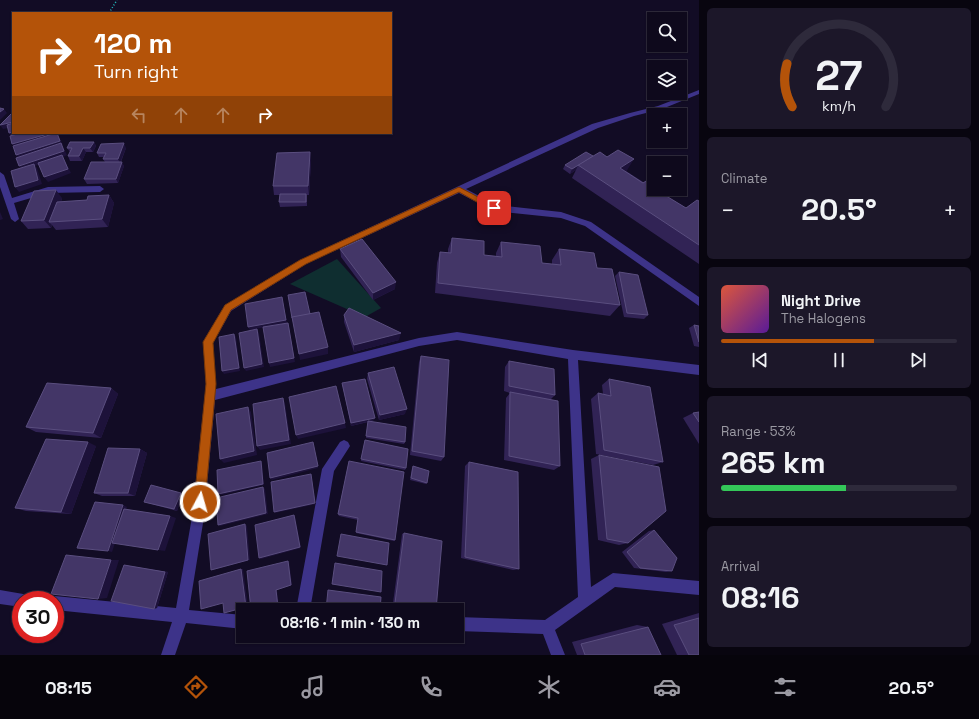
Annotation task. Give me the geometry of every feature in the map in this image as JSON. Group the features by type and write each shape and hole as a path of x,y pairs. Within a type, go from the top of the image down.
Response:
{"street":[{"path":"168,655 181,617 198,517 211,384 208,342 228,308 303,262 595,126 632,114 660,108 699,92"},
{"path":"0,175 14,219"},
{"path":"9,202 48,190 100,189"},
{"path":"459,189 494,208 561,215 588,224 699,302"},
{"path":"210,396 419,342 457,336 573,355 699,370"},
{"path":"573,355 585,600"},
{"path":"304,603 328,470 344,446"},
{"path":"464,624 547,627 613,580 699,588"},
{"path":"0,598 12,599"},
{"path":"64,604 236,621"},
{"path":"547,627 558,655"}],"path":[{"path":"110,12 117,0"}],"green space":[{"path":"337,259 381,308 365,317 290,284"}],"building":[{"path":"12,113 12,122 0,125"},
{"path":"12,123 12,132 9,133 7,125"},
{"path":"17,134 48,134 12,144 10,136"},
{"path":"54,134 57,134 60,141 16,155 13,146"},
{"path":"70,142 94,142 90,148 83,148 79,156 68,156 72,148 67,148"},
{"path":"61,143 64,151 19,166 16,158"},
{"path":"124,143 118,159 103,159 106,153 97,153 101,144"},
{"path":"618,150 634,159 620,168 643,183 647,180 647,196 666,196 686,208 697,200 699,201 699,245 578,165 600,152 607,157"},
{"path":"310,152 308,186 273,186 277,153"},
{"path":"586,152 593,156 572,169 565,165"},
{"path":"62,155 68,169 44,177 38,163"},
{"path":"91,162 122,162 116,179 84,179"},
{"path":"34,164 38,180 15,187 11,171"},
{"path":"56,190 44,220 21,221 34,191"},
{"path":"280,194 306,194 306,202 279,202"},
{"path":"109,195 102,219 49,222 57,202 87,200 88,196"},
{"path":"452,238 484,241 484,255 502,257 501,242 540,246 542,263 561,265 559,249 594,253 597,268 612,269 620,305 438,283 440,252 451,253"},
{"path":"362,239 396,282 373,293 340,249"},
{"path":"619,272 638,275 648,315 627,313"},
{"path":"305,292 310,314 292,318 288,295"},
{"path":"282,297 286,320 248,327 245,304"},
{"path":"349,308 401,333 354,345 344,315"},
{"path":"319,312 328,347 299,354 292,317"},
{"path":"288,323 294,358 269,363 263,327"},
{"path":"694,325 699,326 699,342"},
{"path":"257,329 262,364 244,368 239,333"},
{"path":"234,334 239,368 222,371 219,337"},
{"path":"421,356 449,360 444,457 412,451"},
{"path":"509,361 554,369 555,395 509,386"},
{"path":"394,367 407,409 380,415 368,373"},
{"path":"365,379 375,418 351,423 342,383"},
{"path":"609,379 650,387 663,462 604,450 598,393 611,396"},
{"path":"47,383 111,388 93,433 26,427"},
{"path":"336,386 345,423 296,435 289,397"},
{"path":"510,392 558,401 560,466 509,456"},
{"path":"283,398 289,440 257,446 253,404"},
{"path":"248,407 254,451 220,459 216,414"},
{"path":"699,412 699,422 693,413"},
{"path":"368,421 406,427 405,442 366,436"},
{"path":"46,439 88,442 61,512 15,508"},
{"path":"365,440 408,449 406,468 361,459"},
{"path":"313,442 318,466 270,478 267,453"},
{"path":"108,448 140,449 128,493 94,493"},
{"path":"599,455 659,467 666,511 628,543 607,539"},
{"path":"261,461 263,484 218,494 217,470"},
{"path":"349,461 404,472 395,540 356,532 358,518 338,514"},
{"path":"469,462 518,472 519,569 465,557"},
{"path":"413,466 429,471 427,483 411,478"},
{"path":"311,474 315,503 274,512 271,482"},
{"path":"151,485 181,493 174,509 144,502"},
{"path":"263,487 266,513 218,525 216,498"},
{"path":"95,502 123,505 108,551 77,548"},
{"path":"124,509 170,516 158,550 112,543"},
{"path":"294,515 300,547 259,558 255,525"},
{"path":"245,524 248,560 211,570 208,534"},
{"path":"654,530 677,558 672,571 640,568 627,552"},
{"path":"404,533 442,541 437,603 395,603"},
{"path":"341,534 389,543 387,565 337,556"},
{"path":"66,555 111,560 98,599 64,595 64,591 52,591"},
{"path":"288,561 291,585 276,590 278,603 250,603 247,571"},
{"path":"335,563 382,571 381,592 332,584"},
{"path":"124,565 165,572 154,609 111,601"},
{"path":"241,569 245,603 236,603 236,610 224,613 223,603 201,609 199,581"},
{"path":"328,590 381,597 381,603 327,603"},
{"path":"699,618 699,655 689,655 674,625"},
{"path":"648,627 661,655 585,655 581,644"}],"route":[{"path":"200,502 211,384 208,342 228,308 303,262 459,189 494,208"}]}
